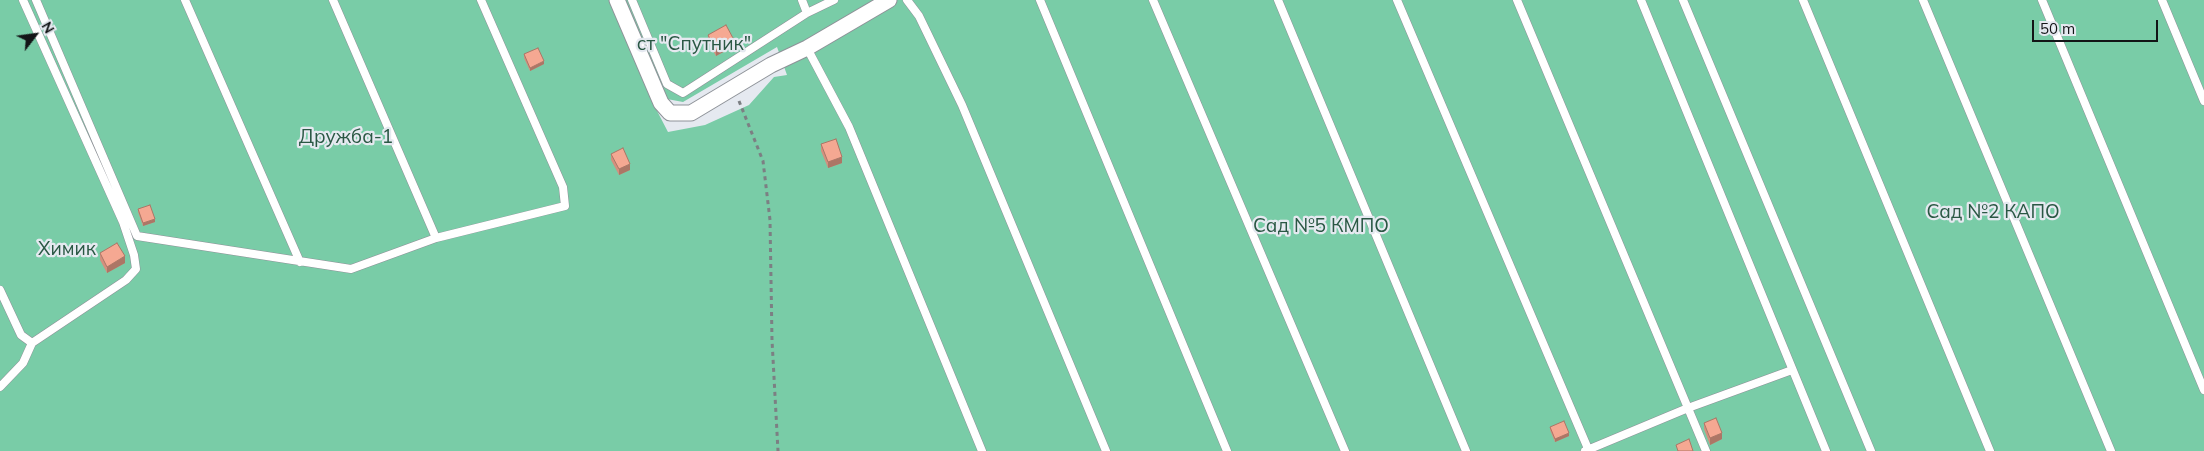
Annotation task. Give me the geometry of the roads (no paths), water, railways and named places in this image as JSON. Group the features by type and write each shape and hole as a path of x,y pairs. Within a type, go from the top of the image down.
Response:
{"street":[{"path":"617,0 661,103 670,113 691,113 734,89 771,65 807,48 889,0"}],"lane":[{"path":"0,387 23,363 32,343 126,280 136,269 134,255 122,222 23,0"},
{"path":"36,0 138,236 351,269 436,238 565,206 563,187 481,0"},
{"path":"185,0 300,262"},
{"path":"333,0 436,238"},
{"path":"632,0 667,84 683,92 807,13 834,0"},
{"path":"802,0 807,13"},
{"path":"907,0 919,16 962,105 1106,451"},
{"path":"1040,0 1226,451"},
{"path":"1153,0 1344,451"},
{"path":"1278,0 1466,451"},
{"path":"1397,0 1587,451 1688,408 1792,370"},
{"path":"1517,0 1706,451"},
{"path":"1641,0 1826,451"},
{"path":"1683,0 1871,451"},
{"path":"1803,0 1990,451"},
{"path":"1923,0 2111,451"},
{"path":"2042,0 2204,390"},
{"path":"2162,0 2204,100"},
{"path":"807,48 849,127 982,451"},
{"path":"0,290 21,335 32,343"}],"park label":[{"name":"ст \"Спутник\"","path":"694,44"},
{"name":"Дружба-1","path":"346,137"},
{"name":"Сад №2 КАПО","path":"1993,212"},
{"name":"Сад №5 КМПО","path":"1321,226"},
{"name":"Химик","path":"67,249"}]}
